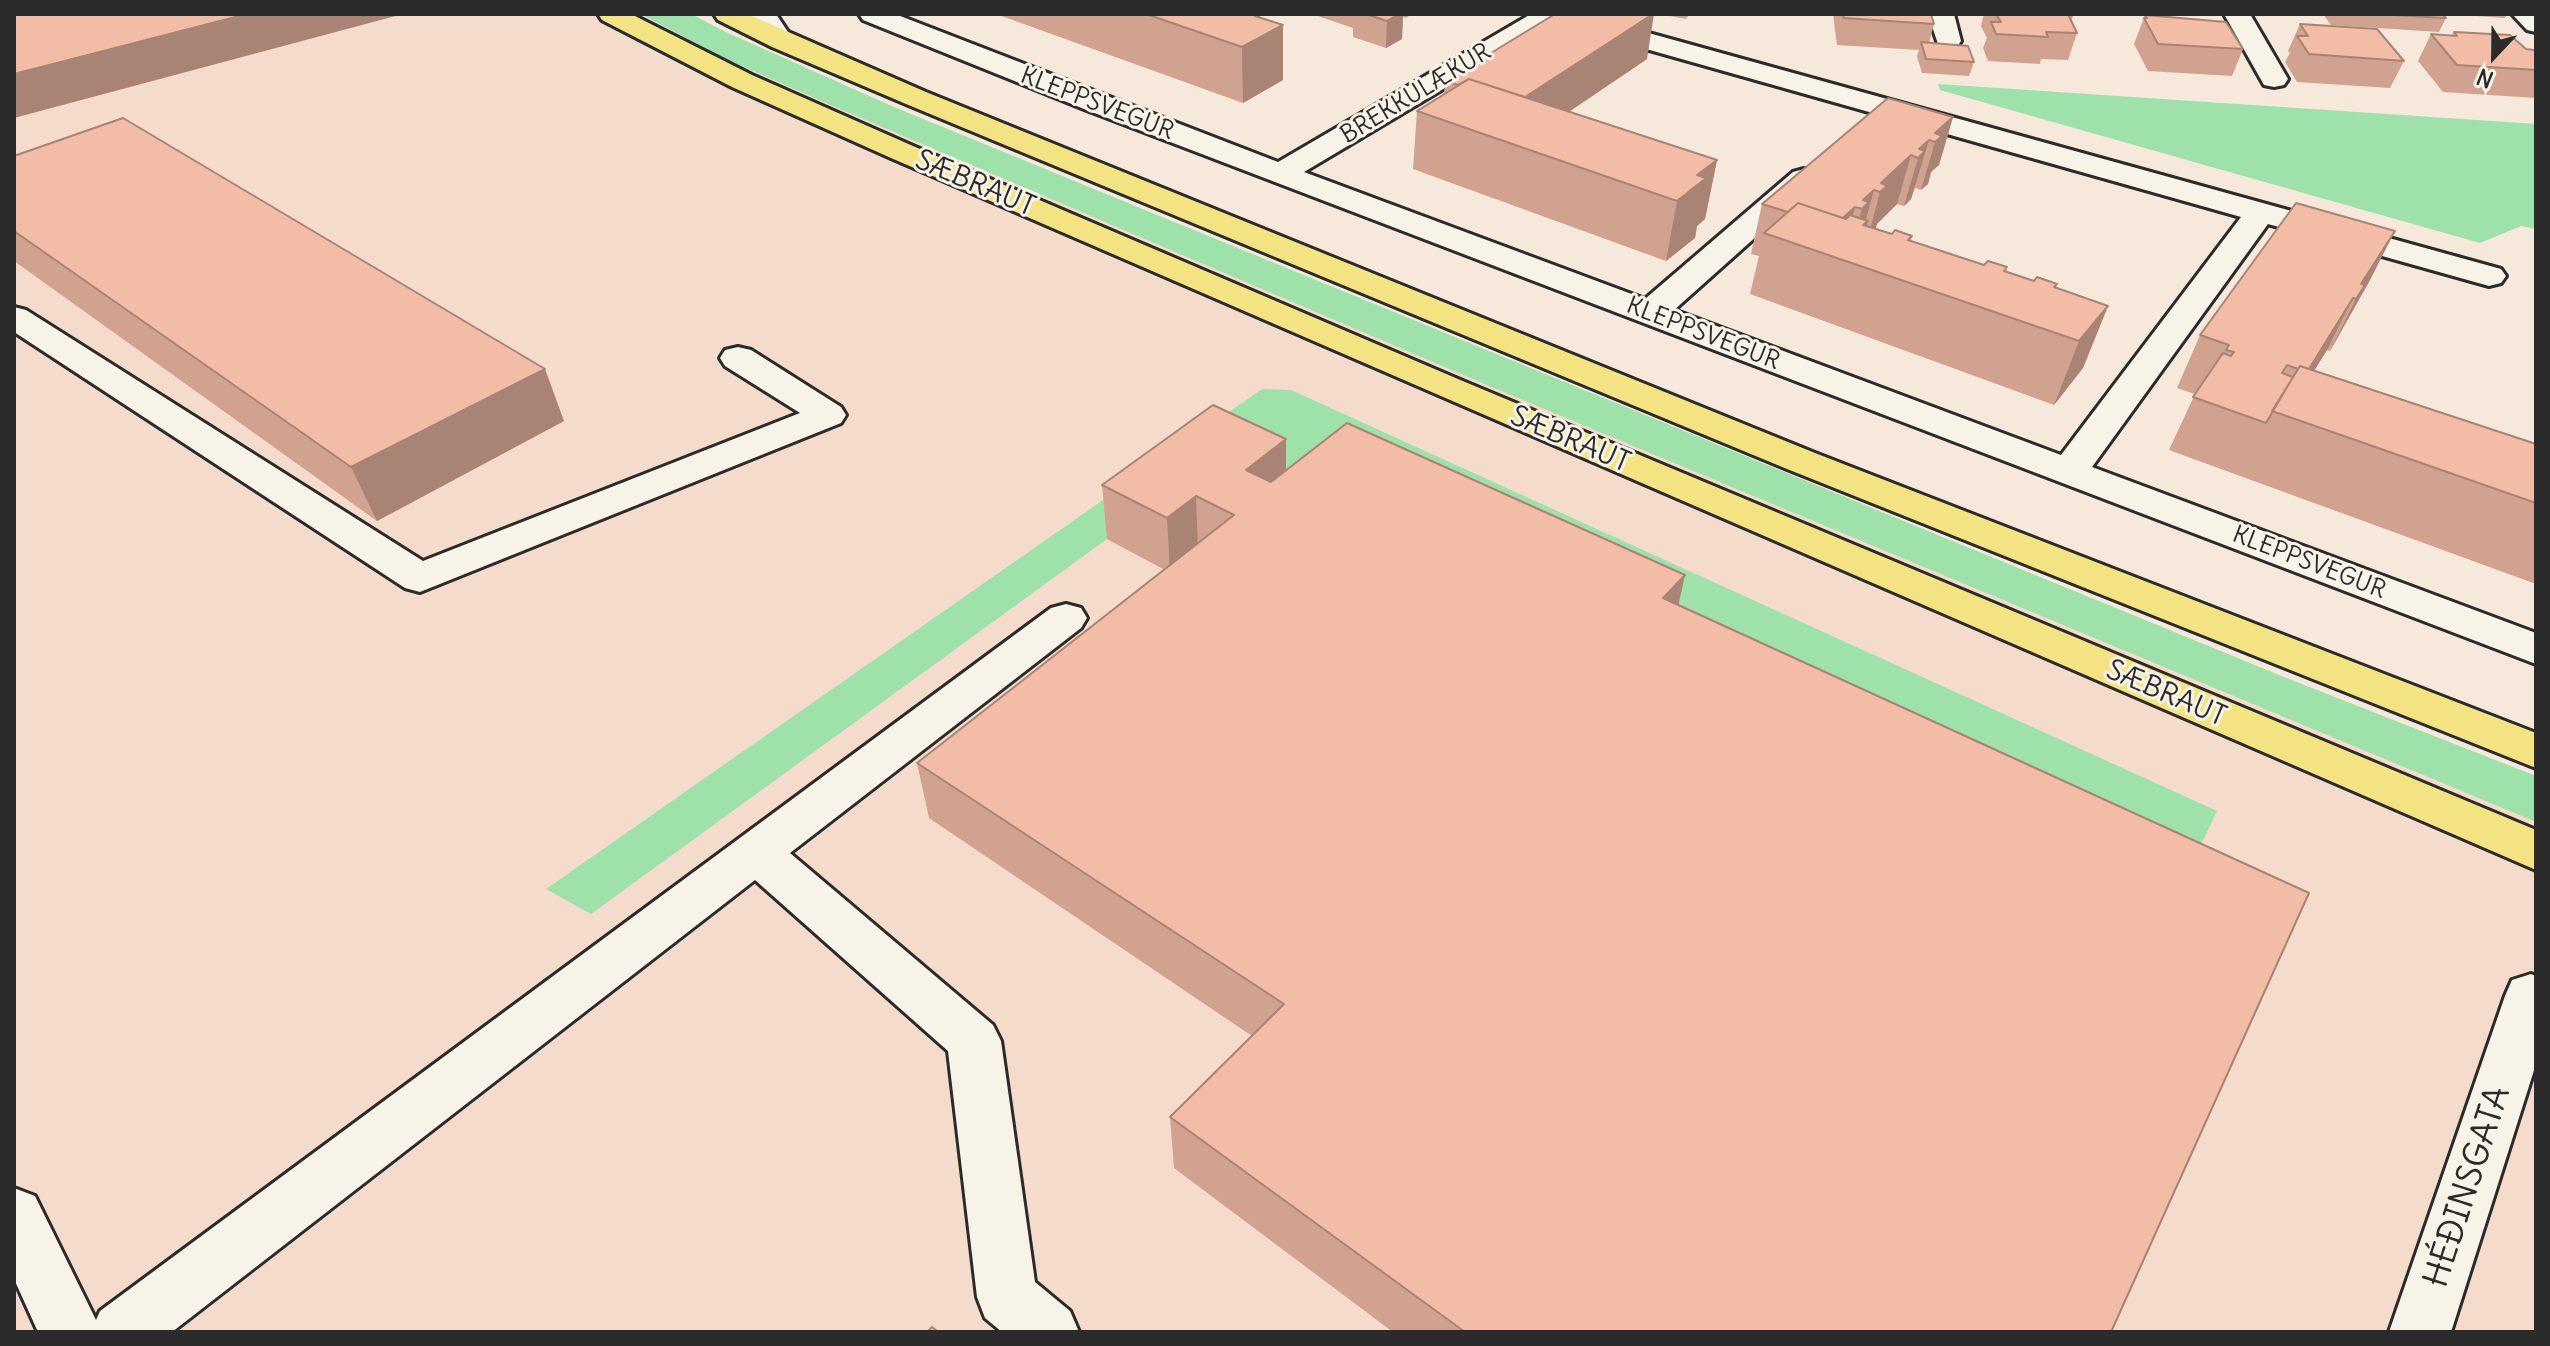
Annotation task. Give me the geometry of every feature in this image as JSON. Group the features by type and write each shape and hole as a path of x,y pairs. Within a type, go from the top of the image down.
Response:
{"main road":[{"name":"SÆBRAUT","path":"611,14 742,81 902,152 1445,387 2536,851"},
{"name":"SÆBRAUT","path":"727,14 772,28 1801,461 2536,751"}],"street":[{"name":"KLEPPSVEGUR","path":"872,14 903,29 2536,649"},
{"name":"BREKKULÆKUR","path":"1281,173 1550,14"},
{"path":"1550,14 1874,118 2261,212 2489,276"},
{"path":"1941,14 1948,41"},
{"path":"2237,14 2274,79"},
{"path":"2525,14 2536,24"},
{"path":"1650,313 1827,159"},
{"path":"2068,472 2261,212"},
{"path":"14,317 420,578 828,415 738,358"},
{"path":"122,1332 1066,618"},
{"path":"756,852 974,1041 1007,1297 1048,1332"},
{"name":"HÉÐINSGATA","path":"2420,1332 2531,996"},
{"path":"14,1215 70,1332"}],"shaded area":[{"path":"14,14 641,14 724,58 819,100 1489,386 2536,822 2536,1332 14,1332"}],"green space":[{"path":"641,14 691,14 894,107 2289,679 2536,776 2536,822 1489,386 819,100 724,58"},
{"path":"1938,84 2536,124 2536,229 2521,226 2480,243 1940,90"},
{"path":"1262,389 1291,390 2217,811 2174,901 1107,539 591,914 546,889"}],"building":[{"path":"14,14 247,14 14,74"},
{"path":"1146,14 1258,14 1255,16 1283,25 1242,47"},
{"path":"1366,14 1400,14 1387,21"},
{"path":"1555,14 1653,14 1525,97 1469,79 1458,85 1445,81"},
{"path":"1843,14 1931,14 1934,24 1844,18"},
{"path":"1996,14 2068,14 2077,33 2046,32 2048,37 1996,34 1991,22 2001,22"},
{"path":"2376,14 2442,14 2446,18"},
{"path":"2145,15 2226,22 2243,49 2158,44"},
{"path":"2300,24 2377,29 2404,61 2309,54 2297,36 2308,36"},
{"path":"2454,32 2510,35 2526,49 2536,52 2536,70 2457,65 2431,34 2457,36"},
{"path":"1921,42 1968,46 1974,62 1926,59"},
{"path":"1469,79 1717,160 1697,175 1706,178 1677,201 1417,111"},
{"path":"1888,98 1953,117 1935,133 1942,136 1935,142 1929,140 1919,149 1925,151 1918,158 1911,155 1881,183 1887,186 1880,192 1874,190 1863,200 1869,202 1862,209 1855,207 1843,218 1798,203 1788,212 1762,204"},
{"path":"123,118 545,369 351,467 14,231 14,156"},
{"path":"1798,203 1846,219 1850,215 1868,221 1863,225 1892,234 1895,230 1912,236 1908,240 1984,265 1988,261 2007,267 2004,271 2034,281 2037,277 2057,284 2054,287 2108,306 2079,341 1764,233"},
{"path":"2296,203 2395,231 2361,284 2365,285 2356,299 2353,298 2309,369 2287,365 2282,373 2293,377 2266,423 2193,397 2223,353 2231,356 2234,352 2226,350 2229,345 2200,335"},
{"path":"2300,366 2536,444 2536,503 2272,411"},
{"path":"1213,405 1286,439 1246,470 1271,482 1347,423 1685,575 1663,598 2309,893 2111,1332 1465,1332 1170,1117 1284,1004 917,763 1234,515 1196,496 1167,518 1102,485"}]}
